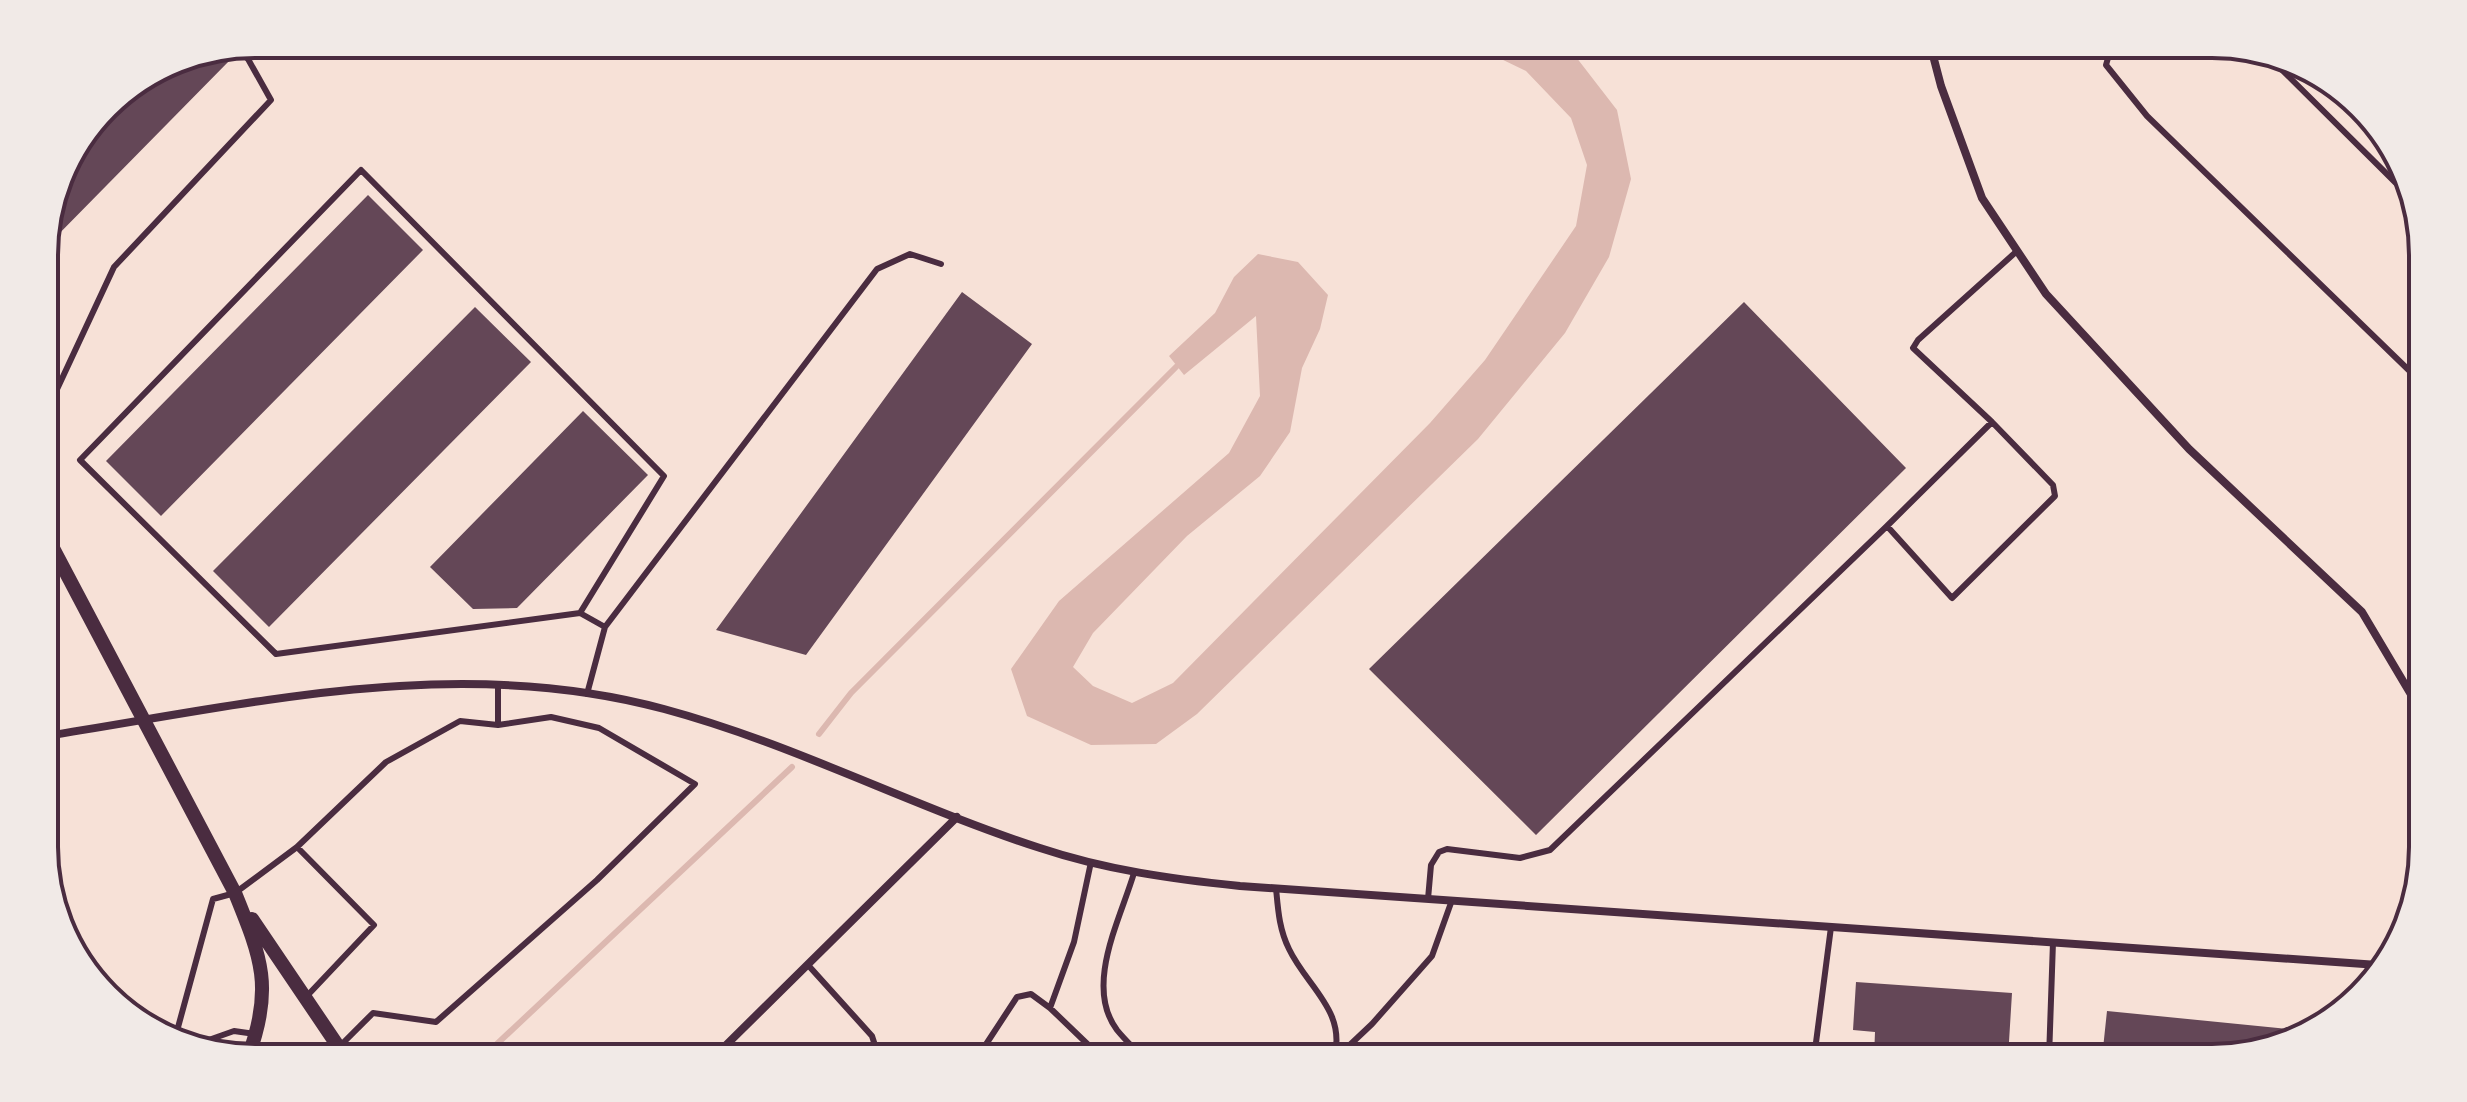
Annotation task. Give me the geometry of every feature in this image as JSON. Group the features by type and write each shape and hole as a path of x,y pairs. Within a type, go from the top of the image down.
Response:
{"street":[{"path":"1934,58 1982,198 2046,294 2189,449 2362,612 2409,691"},
{"path":"58,557 235,893 336,1044"},
{"path":"58,734 343,689 498,684 587,694 662,708 785,746 1040,848 1134,873 1276,888 2370,964"},
{"path":"727,1044 957,817"},
{"path":"235,893 263,973 252,1044"}],"lane":[{"path":"58,387 114,267 271,100 247,58"},
{"path":"2108,58 2106,65 2147,116 2409,370"},
{"path":"2284,72 2395,182"},
{"path":"580,613 664,476 361,170 80,460 276,654 580,613 605,627"},
{"path":"1887,526 1952,598 2055,496 2053,485 1913,348 1918,340 2017,251"},
{"path":"587,694 605,627 877,269 910,254 941,264"},
{"path":"1428,899 1431,865 1439,852 1447,849 1520,858 1550,850 1992,422"},
{"path":"498,684 498,725"},
{"path":"178,1028 213,899 235,893 297,847 386,762 460,721 498,725 551,717 599,728 695,784 597,880 436,1022 373,1013 349,1044"},
{"path":"297,847 374,925 304,998"},
{"path":"1050,1008 1074,942 1091,862"},
{"path":"1130,1044 1116,1029 1102,993 1104,972 1134,873"},
{"path":"1276,888 1280,927 1289,950 1336,1020 1338,1044"},
{"path":"1350,1044 1432,956 1452,900"},
{"path":"1816,1044 1831,927"},
{"path":"2049,1044 2053,942"},
{"path":"808,965 872,1036 875,1044"},
{"path":"986,1044 1017,997 1031,994 1087,1044"},
{"path":"212,1039 234,1031 255,1034"}],"shaded area":[{"path":"1499,58 1577,58 1617,110 1631,179 1609,257 1565,333 1478,439 1197,714 1156,744 1091,745 1027,716 1011,669 1059,601 1229,453 1260,396 1256,316 1184,375 1169,356 1215,313 1234,277 1258,254 1298,262 1328,295 1320,329 1302,368 1290,432 1260,476 1187,536 1093,633 1073,667 1093,686 1132,703 1173,683 1430,423 1485,360 1576,226 1587,165 1571,118 1526,71"}],"building":[{"path":"230,60 59,233 65,204 78,168 99,135 116,116 146,91 168,78 192,68"},
{"path":"368,195 423,250 161,516 106,461"},
{"path":"962,292 1032,344 806,655 716,630"},
{"path":"1744,302 1906,468 1536,835 1369,669"},
{"path":"475,307 531,362 269,627 213,571"},
{"path":"583,411 648,475 517,608 473,609 430,567"},
{"path":"1856,982 2012,993 2009,1044 1875,1044 1875,1032 1853,1030"},
{"path":"2107,1011 2287,1029 2225,1044 2103,1044"}],"waterway":[{"path":"819,734 851,693 1176,367"},
{"path":"497,1044 792,767"}]}
